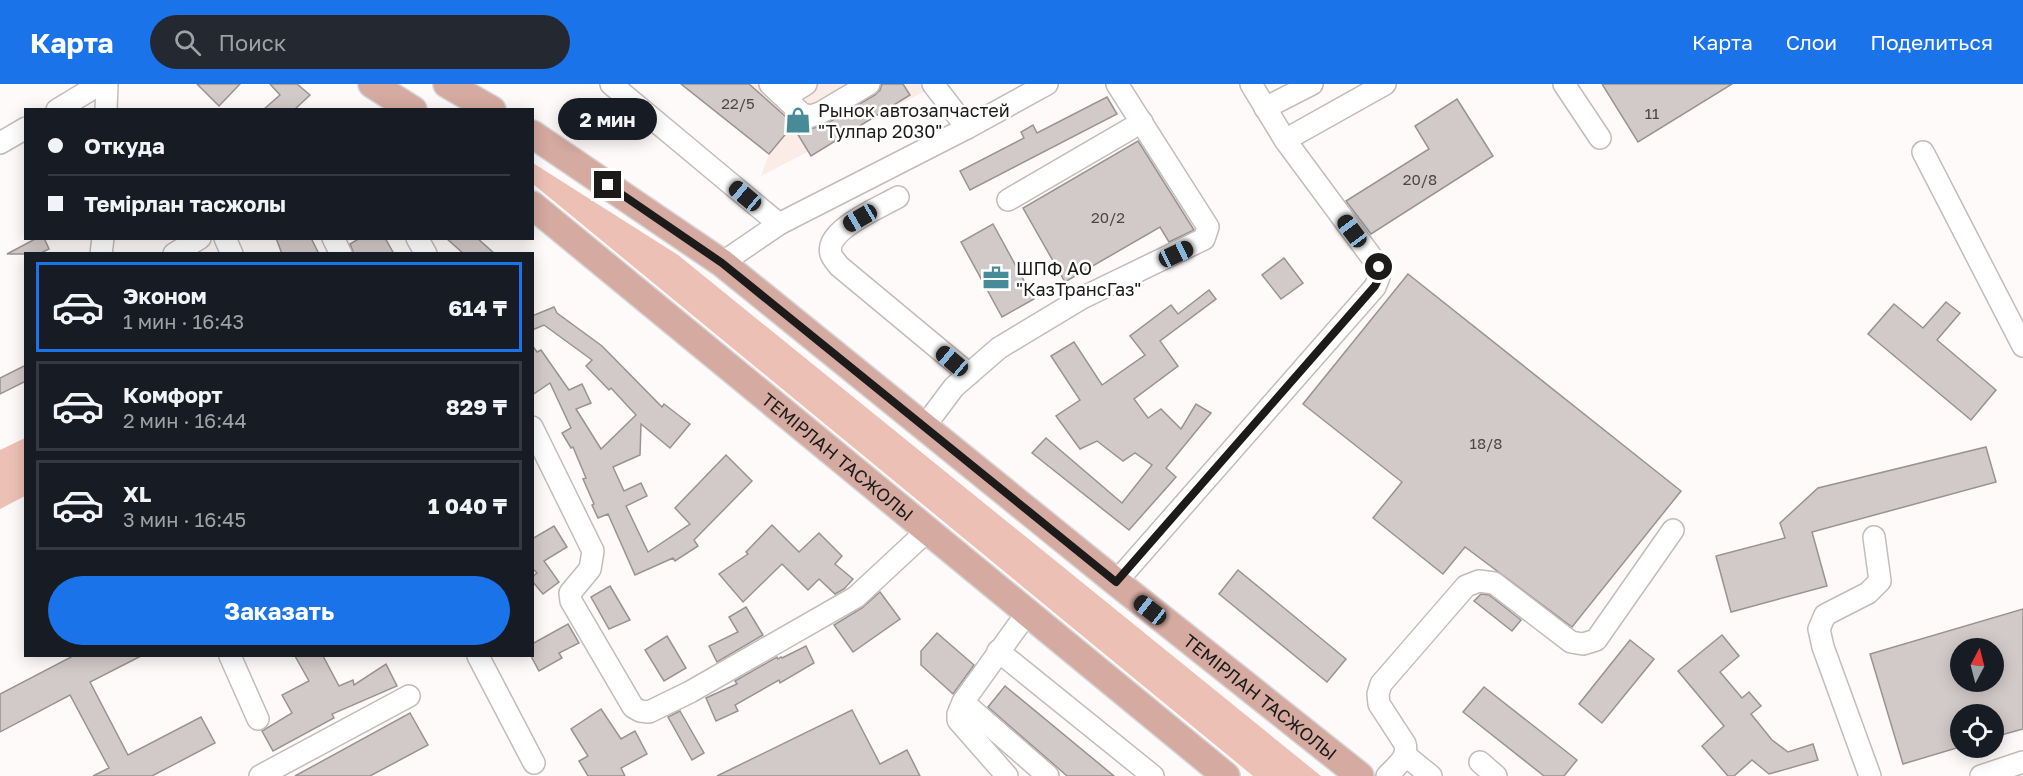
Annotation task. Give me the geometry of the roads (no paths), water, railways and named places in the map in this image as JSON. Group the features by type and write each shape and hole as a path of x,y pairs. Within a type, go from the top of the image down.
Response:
{"main road":[{"path":"372,84 406,108"},
{"path":"447,84 489,108"},
{"name":"ТЕМІРЛАН ТАСЖОЛЫ","path":"534,135 722,263 1360,776"},
{"name":"ТЕМІРЛАН ТАСЖОЛЫ","path":"534,207 1226,776"}],"street":[{"path":"60,108 100,84"},
{"path":"106,108 107,84"},
{"path":"611,84 779,224"},
{"path":"777,91 806,84"},
{"path":"777,91 802,114 811,116 869,84"},
{"path":"933,84 967,128"},
{"path":"722,263 779,224 967,128 1025,89 1047,84"},
{"path":"924,427 954,387 999,348 1082,298 1204,239 1208,227 1117,84"},
{"path":"1116,582 1375,286 1379,278 1379,267 1284,140 1251,84"},
{"path":"1265,108 1311,84"},
{"path":"1284,140 1385,84"},
{"path":"1564,84 1600,138"},
{"path":"1008,200 1142,122"},
{"path":"0,143 24,129"},
{"path":"1923,152 2023,346"},
{"path":"898,197 840,229 831,241 831,254 839,266 969,374"},
{"path":"177,252 197,240"},
{"path":"534,431 593,551 590,569 570,593 571,602 633,707 640,711 649,712 690,692 856,597 928,530"},
{"path":"1431,776 1406,755 1405,744 1380,704 1378,694 1381,684 1466,586 1479,581 1494,583 1571,642 1583,644 1596,640 1672,530"},
{"path":"1870,776 1823,647 1819,629 1825,615 1868,593 1880,581 1874,537"},
{"path":"1008,776 958,720 958,714 963,702 1027,613"},
{"path":"998,651 1153,776"},
{"path":"230,657 258,719"},
{"path":"479,657 534,763"},
{"path":"260,776 409,696"},
{"path":"963,702 1047,776"},
{"path":"1387,776 1406,755"},
{"path":"1981,776 2023,762"}],"place":[{"name":"Рынок автозапчастей \"Тулпар 2030\"","path":"798,120"},
{"name":"ШПФ АО \"КазТрансГаз\"","path":"996,278"}]}
